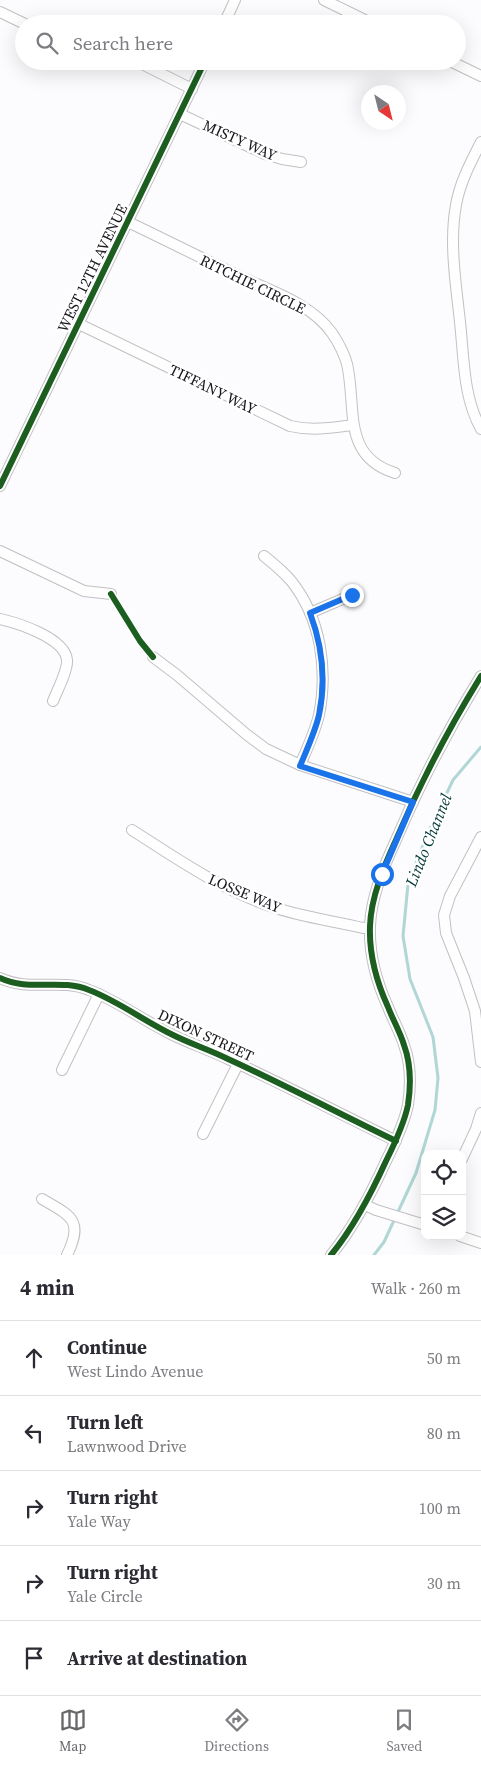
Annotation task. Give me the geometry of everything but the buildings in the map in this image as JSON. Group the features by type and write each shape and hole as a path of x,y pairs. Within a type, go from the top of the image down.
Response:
{"street":[{"path":"228,15 235,0"},
{"path":"324,0 355,15"},
{"path":"0,12 15,20"},
{"path":"466,69 481,76"},
{"path":"154,70 192,89"},
{"name":"WEST 12TH AVENUE","path":"1,482 201,70"},
{"name":"MISTY WAY","path":"180,114 265,154 301,162"},
{"path":"481,142 458,193 454,215 453,239 456,289 468,390 473,412 481,429"},
{"name":"RITCHIE CIRCLE","path":"128,222 288,299 318,318 335,337 346,362 350,382 353,425 358,441 367,456 378,467 395,473"},
{"name":"TIFFANY WAY","path":"79,324 290,426 320,429 353,425"},
{"path":"0,551 84,591 111,594"},
{"path":"264,556 293,583 310,613 320,646 321,694 318,715 300,766"},
{"path":"310,613 352,595"},
{"path":"0,619 26,627 40,634 57,645 65,655 66,666 53,701"},
{"path":"154,657 256,742 278,755 300,766 413,802"},
{"path":"331,1255 365,1204 396,1141 408,1105 409,1068 404,1045 379,983 375,964 370,927 376,896 382,874 413,802 481,676"},
{"name":"LOSSE WAY","path":"132,830 208,877 252,899 294,913 363,928 370,927"},
{"path":"481,837 450,896 444,915 446,933 475,1011 481,1062"},
{"name":"DIXON STREET","path":"0,978 8,982 26,985 79,986 99,994 158,1028 238,1064 396,1141"},
{"path":"62,1070 99,994"},
{"path":"203,1134 238,1064"},
{"path":"466,1150 481,1113"},
{"path":"42,1199 62,1211 72,1222 75,1235 66,1255"},
{"path":"365,1204 376,1210 420,1224"},
{"path":"466,1238 481,1243"}],"waterway":[{"name":"Lindo Channel","path":"374,1255 384,1242 416,1173 435,1110 438,1078 433,1037 410,979 403,936 408,884 427,835 453,780 481,747"}],"cycle path":[{"path":"0,486 201,70"},
{"path":"111,594 140,641 153,657"},
{"path":"331,1255 355,1222 374,1186 402,1126 409,1097 410,1075 406,1052 401,1035 380,988 374,968 370,936 373,904 387,860 405,819 446,736 481,676"},
{"path":"0,978 22,984 67,985 89,990 173,1035 249,1069 396,1141"}],"route":[{"path":"352,595 310,613 315,624 320,646 321,694 312,736 300,766 413,802 400,828 382,874"}]}
